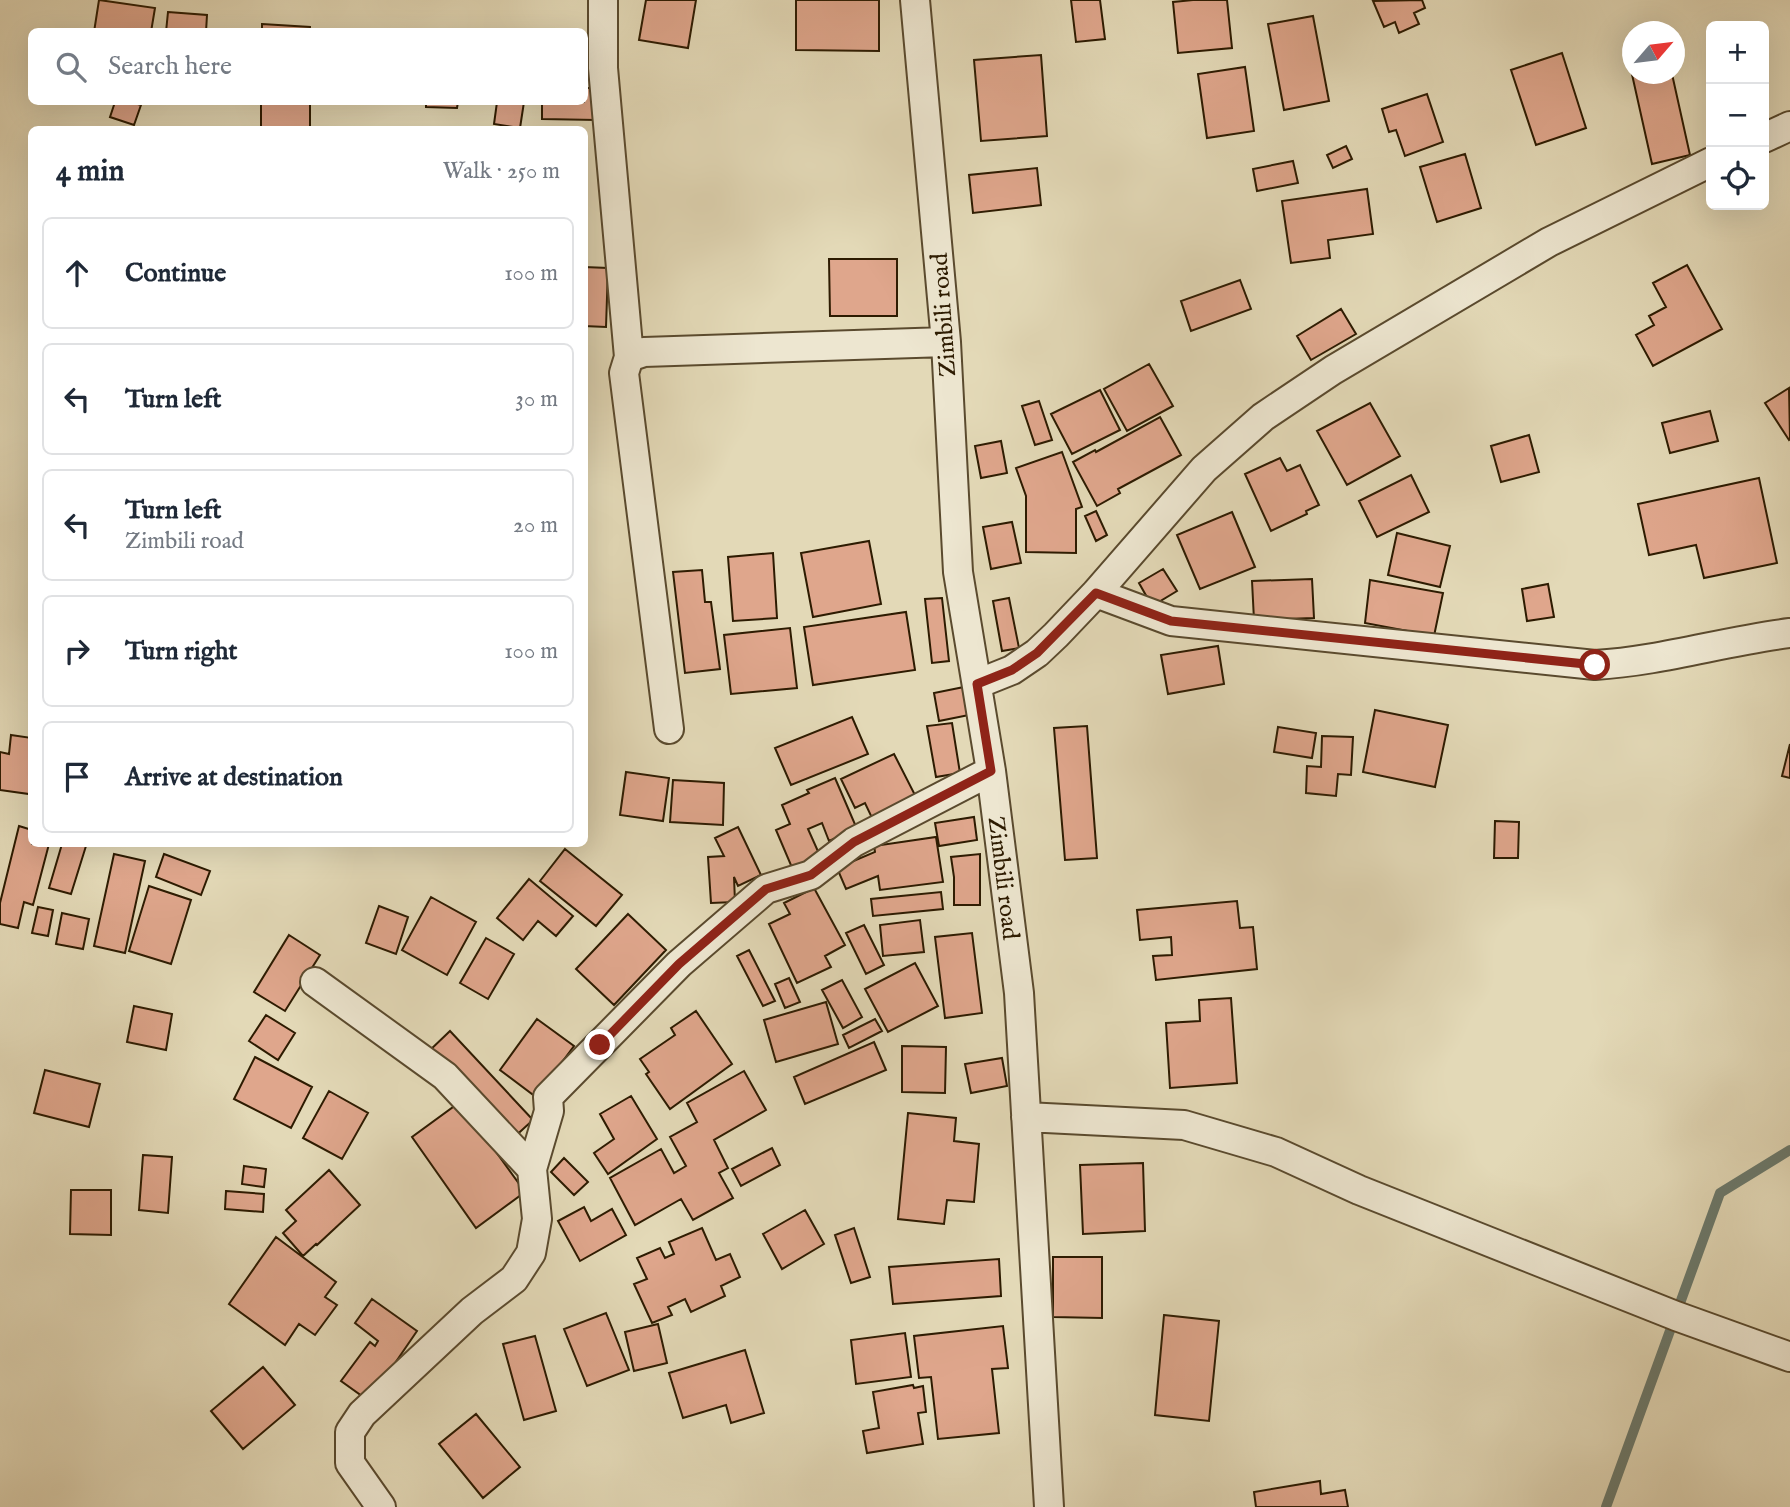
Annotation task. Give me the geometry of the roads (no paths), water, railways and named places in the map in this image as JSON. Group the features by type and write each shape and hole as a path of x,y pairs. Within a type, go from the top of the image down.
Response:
{"street":[{"path":"603,0 603,68 629,357 624,373 669,729"},
{"name":"Zimbili road","path":"915,0 946,342 958,572 991,771 1019,993 1049,1507"},
{"path":"1769,136 1790,126"},
{"path":"977,684 1012,670 1037,653 1096,593 1204,469 1264,417 1334,370 1549,242 1706,164"},
{"path":"629,357 644,352 946,342"},
{"path":"1096,593 1171,621 1595,665 1633,663 1754,637 1790,633"},
{"path":"381,1507 350,1463 350,1432 362,1414 472,1311 514,1279 531,1253 537,1219 532,1169 549,1111 548,1097 679,964 766,889 811,875 854,842 991,771"},
{"path":"315,982 445,1076 532,1169"},
{"path":"1026,1118 1184,1125 1276,1152 1384,1200 1676,1316 1790,1357"}],"waterway":[{"path":"1606,1507 1720,1193 1790,1150"}]}
